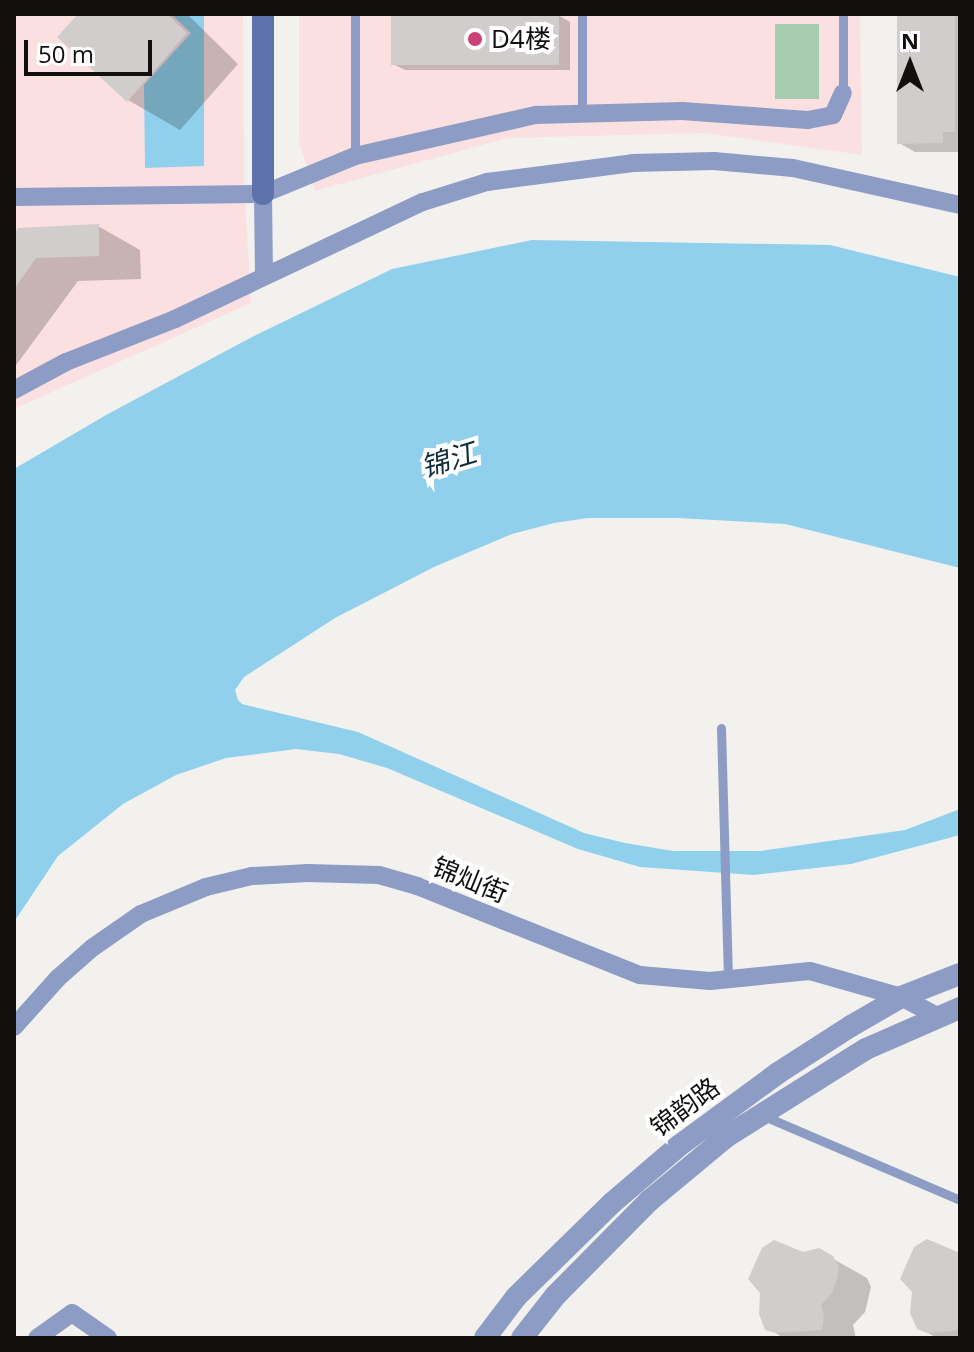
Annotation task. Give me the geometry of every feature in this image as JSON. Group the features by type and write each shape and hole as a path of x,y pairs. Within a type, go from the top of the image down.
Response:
{"main road":[{"path":"263,14 263,194"}],"street":[{"path":"14,197 263,194 355,156 536,115 682,111 808,120 833,115 843,93"},
{"path":"14,390 66,362 175,319 423,202 487,182 580,168 714,161 793,168 960,205"},
{"path":"263,194 264,276"},
{"name":"锦灿街","path":"14,1027 58,978 92,948 141,914 206,887 252,876 294,874 379,875 640,975 728,979 810,971 950,1012"},
{"name":"锦韵路","path":"485,1338 516,1297 612,1203 680,1145 778,1073 901,997 960,974"},
{"name":"锦韵路","path":"522,1338 555,1296 649,1201 726,1137 764,1116 866,1049 950,1012"},
{"path":"37,1338 72,1313 108,1338"}],"lane":[{"path":"355,14 355,156"},
{"path":"582,14 582,114"},
{"path":"843,14 843,93"},
{"path":"721,728 728,979"},
{"path":"764,1116 960,1200"}],"shaded area":[{"path":"14,14 243,14 244,179 251,303 14,409"},
{"path":"299,14 860,14 862,155 704,133 508,138 315,191 299,143"}],"green space":[{"path":"775,24 819,24 819,99 775,99"}],"water":[{"path":"171,14 204,14 204,166 145,168 144,85 191,33"},
{"name":"锦江","path":"532,240 830,245 960,277 960,568 785,524 677,518 588,518 554,523 512,534 434,567 335,618 244,677 235,690 238,700 242,704 358,732 584,833 625,843 673,851 761,851 905,830 960,809 960,835 851,864 754,875 640,867 578,849 387,768 339,754 296,749 226,758 176,775 123,804 58,856 14,922 14,469 106,415 252,337 392,269"}],"building":[{"path":"78,14 167,14 187,33 127,102 57,37"},
{"name":"D4楼","path":"391,14 559,14 559,65 391,65"},
{"path":"897,14 955,14 955,132 943,132 943,143 897,144"},
{"path":"99,224 99,256 36,258 14,289 14,234 18,228"},
{"path":"927,1239 960,1253 960,1330 927,1333 917,1329 910,1313 912,1292 900,1279 914,1247"},
{"path":"774,1240 803,1252 819,1248 833,1256 839,1266 832,1293 821,1305 824,1316 822,1330 775,1333 765,1330 759,1314 760,1293 748,1279 762,1248"}],"place":[{"name":"D4楼","path":"475,39"}]}
